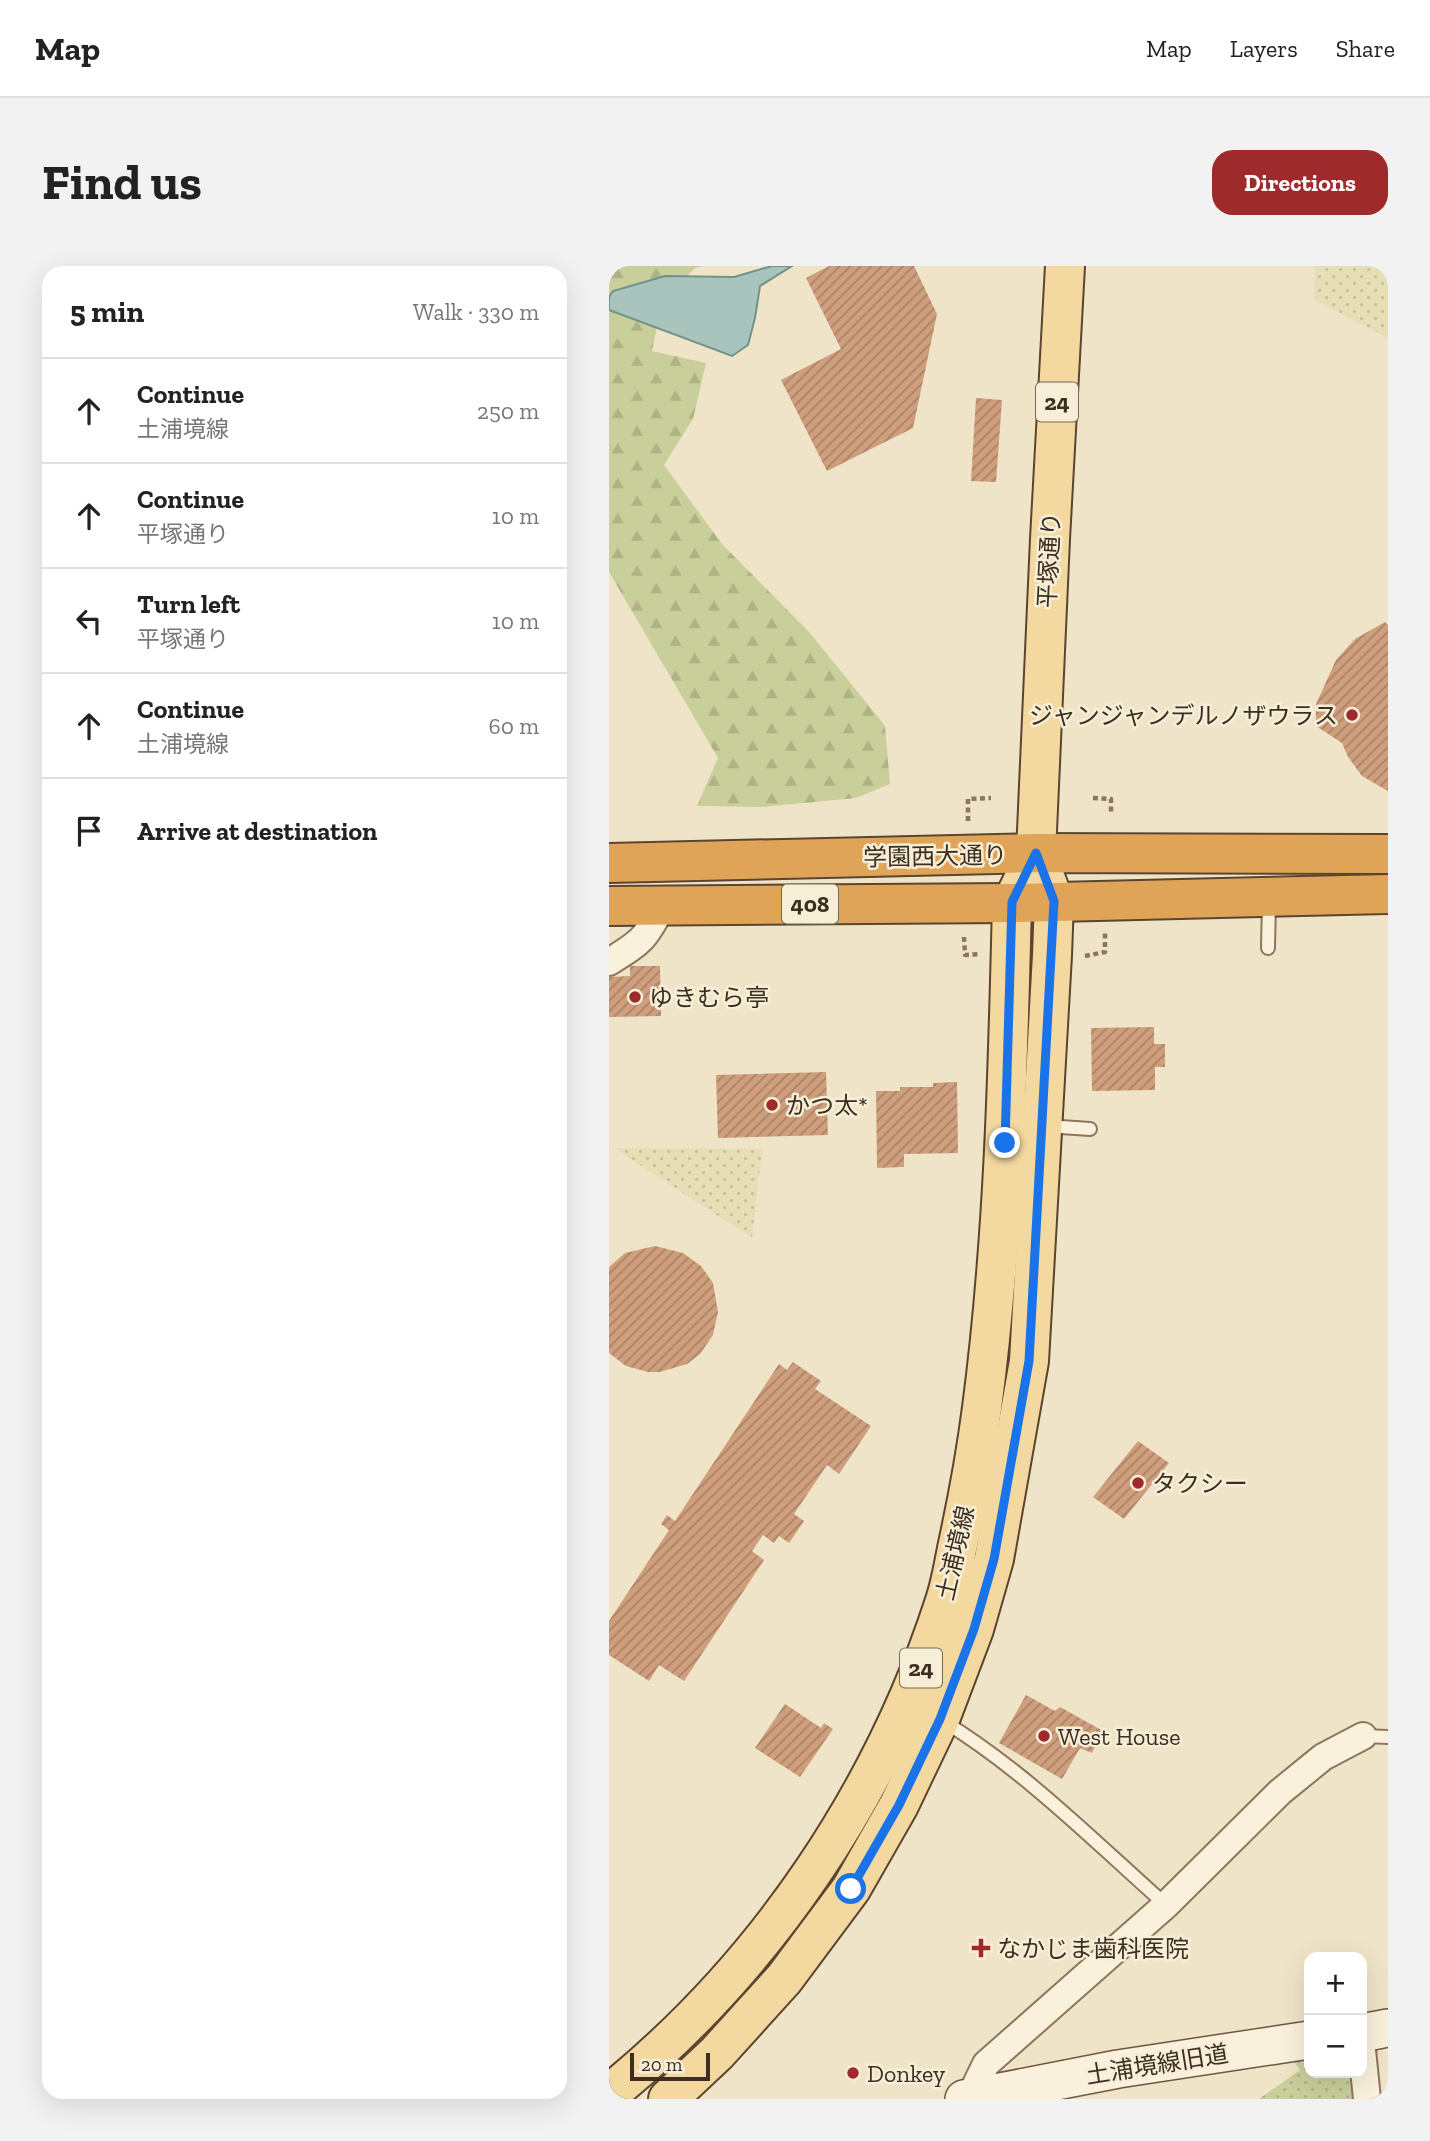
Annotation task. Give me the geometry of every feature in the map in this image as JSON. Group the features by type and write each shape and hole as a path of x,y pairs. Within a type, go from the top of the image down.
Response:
{"highway":[{"name":"学園西大通り","path":"609,863 1036,853 1388,854"},
{"name":"学園西大通り","path":"609,906 1012,902 1388,894"}],"main road":[{"name":"平塚通り","path":"1054,901 1036,853 1065,266"},
{"name":"平塚通り","path":"1012,902 1036,853"},
{"name":"土浦境線","path":"668,2099 717,2053 784,1979 851,1889 899,1805 940,1719 974,1629 994,1559 1029,1361 1054,901"},
{"name":"土浦境線","path":"609,2094 689,2022 754,1952 815,1868 865,1789 912,1692 946,1598 974,1471 989,1351 1005,1143 1012,902"}],"street":[{"path":"609,962 638,944 649,933 661,905"},
{"path":"967,2098 986,2064 1166,1905 1280,1792 1323,1757 1376,1737"},
{"path":"1367,2032 1388,2028"},
{"name":"土浦境線旧道","path":"967,2098 1118,2069 1304,2041"},
{"path":"1365,2078 1367,2099"}],"lane":[{"path":"1268,948 1269,897"},
{"path":"1042,1126 1090,1129"},
{"path":"940,1719 968,1736 1037,1790 1166,1905"}],"path":[{"path":"1093,797 1111,799 1111,813"},
{"path":"968,821 968,799 991,798"},
{"path":"1085,956 1105,952 1105,932"},
{"path":"964,937 965,955 986,954"}],"shaded area":[{"path":"1315,266 1388,266 1388,338 1314,300"},
{"path":"614,1148 762,1149 752,1238"}],"green space":[{"path":"609,266 704,266 695,268 662,303 652,351 706,363 693,419 664,465 722,544 809,632 885,726 890,784 856,798 762,807 697,806 718,758 609,572"},
{"path":"1304,2054 1304,2078 1356,2078 1358,2099 1259,2099 1300,2070 1290,2056"}],"water":[{"path":"772,266 792,266 760,286 748,345 732,356 609,310 609,297 613,291 665,276 734,277"}],"building":[{"path":"829,266 914,266 937,314 913,428 827,471 781,380 841,349 806,278"},
{"path":"976,398 1002,400 996,482 971,481"},
{"name":"ジャンジャンデルノザウラス","path":"1385,622 1388,625 1388,791 1362,776 1348,757 1342,743 1316,726 1316,704 1336,660 1355,639"},
{"name":"ゆきむら亭","path":"630,966 660,966 661,1016 609,1017 609,977 630,976"},
{"path":"1154,1027 1154,1044 1165,1044 1165,1067 1155,1067 1155,1090 1092,1091 1091,1028"},
{"name":"かつ太*","path":"826,1072 828,1135 718,1138 716,1075"},
{"path":"957,1082 958,1153 904,1154 904,1167 877,1168 876,1091 900,1091 900,1087 933,1087 933,1083"},
{"path":"655,1246 683,1253 701,1266 713,1283 718,1312 713,1335 700,1354 687,1364 660,1372 648,1372 626,1366 609,1353 609,1267 625,1253"},
{"path":"793,1362 821,1381 815,1389 871,1426 839,1474 827,1465 794,1514 804,1521 789,1543 779,1536 774,1543 763,1535 752,1551 764,1560 684,1681 659,1665 649,1681 609,1655 609,1621 669,1530 661,1524 667,1515 675,1521 779,1364 787,1370"},
{"path":"1138,1441 1169,1463 1124,1519 1093,1497"},
{"path":"1026,1695 1055,1711 1060,1707 1103,1731 1092,1753 1080,1748 1062,1779 999,1743"},
{"path":"785,1704 821,1728 824,1723 833,1729 800,1777 755,1748"}],"place":[{"name":"ジャンジャンデルノザウラス","path":"1352,715"},
{"name":"ゆきむら亭","path":"635,997"},
{"name":"かつ太*","path":"772,1105"},
{"name":"タクシー","path":"1138,1483"},
{"name":"West House","path":"1044,1736"},
{"name":"なかじま歯科医院","path":"981,1948"},
{"name":"Donkey","path":"853,2073"}],"route":[{"path":"851,1889 899,1805 940,1719 974,1629 994,1559 1029,1361 1054,901 1036,853 1012,902 1005,1143"}]}
